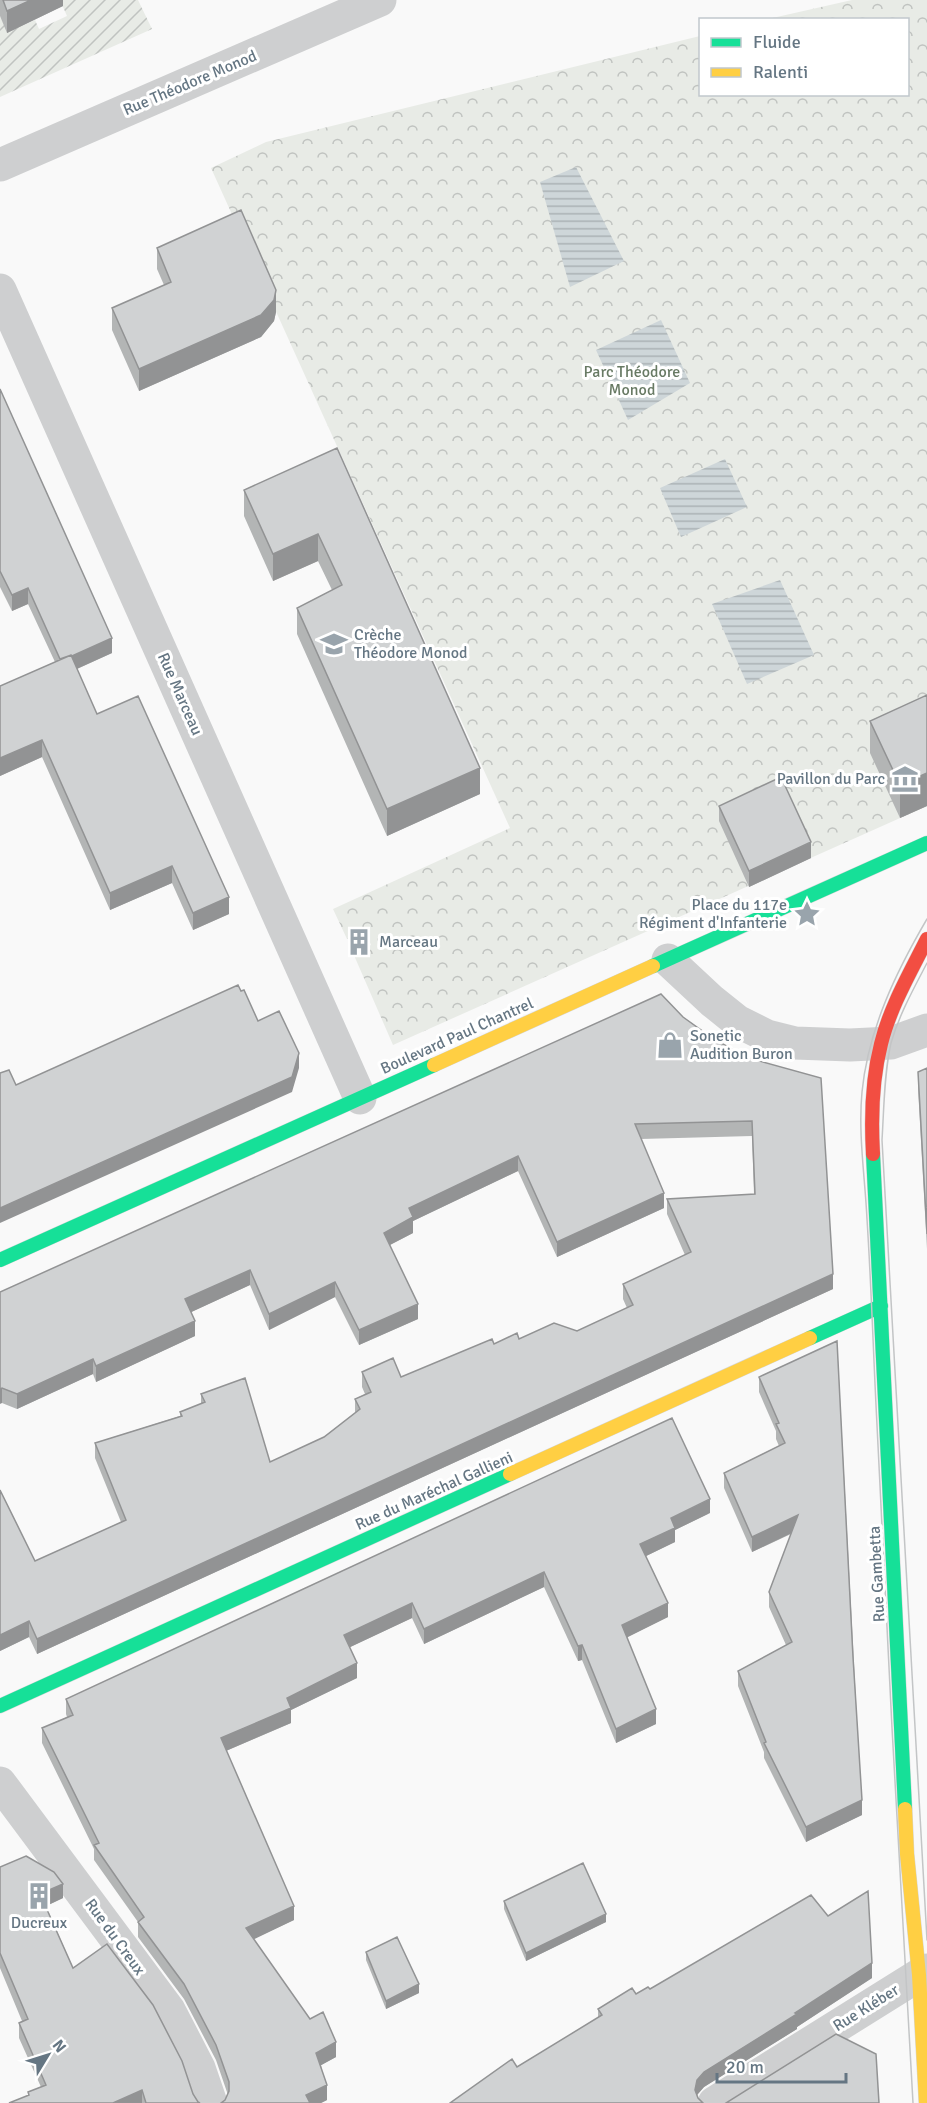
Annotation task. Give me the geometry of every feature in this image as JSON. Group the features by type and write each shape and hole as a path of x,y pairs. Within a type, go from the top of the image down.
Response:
{"street":[{"name":"Rue Théodore Monod","path":"0,165 380,0"},
{"name":"Rue Marceau","path":"0,290 360,1098"},
{"name":"Boulevard Paul Chantrel","path":"0,1260 927,843"},
{"name":"Rue Gambetta","path":"926,2103 923,1973 907,1854 872,1140 874,1092 881,1044 901,990 927,939"},
{"path":"668,960 737,1021 766,1036 795,1043 881,1044 891,1043 927,1030"},
{"name":"Rue du Maréchal Gallieni","path":"0,1706 881,1306"},
{"name":"Rue du Creux","path":"0,1782 169,2010 199,2068 211,2103"},
{"name":"Rue Kléber","path":"714,2103 923,1973"}],"green space":[{"path":"60,0 138,0 152,29 0,97 0,16 8,32 35,20 39,29 67,16"},
{"name":"Parc Théodore Monod","path":"852,0 927,0 927,806 393,1045 353,953 371,945 365,931 347,939 333,909 510,828 211,168 266,142 699,36 699,96 909,96 909,18 772,18"}],"shaded area":[{"path":"576,167 624,261 570,287 540,182"},
{"path":"661,320 690,383 628,420 596,350"},
{"path":"725,459 747,507 681,537 660,488"},
{"path":"780,580 814,655 747,684 712,604"}],"building":[{"path":"3,0 31,0 7,11"},
{"path":"241,210 276,290 274,300 261,315 139,369 112,308 171,282 157,248"},
{"path":"0,389 112,638 60,659 28,588 12,595 0,571"},
{"path":"337,448 480,768 387,809 297,608 342,585 318,534 273,554 244,490"},
{"path":"71,655 97,714 138,696 229,897 193,913 172,866 110,893 42,740 0,758 0,686"},
{"path":"927,695 927,773 900,785 870,721"},
{"path":"781,777 811,842 749,871 719,806"},
{"path":"238,985 241,991 244,990 258,1021 279,1011 299,1053 292,1077 0,1208 0,1073 9,1070 16,1085"},
{"path":"661,994 683,1017 745,1057 821,1078 833,1274 37,1639 29,1621 0,1635 0,1490 35,1561 126,1520 95,1443 182,1416 180,1412 205,1402 201,1394 245,1378 270,1462 324,1437 360,1409 355,1399 371,1392 362,1372 393,1358 401,1377 492,1339 494,1344 517,1333 519,1339 554,1323 577,1331 633,1305 623,1284 691,1252 667,1199 755,1194 752,1121 635,1124 664,1193 557,1242 518,1156 409,1208 413,1217 384,1233 418,1304 359,1330 335,1282 269,1314 250,1270 185,1299 195,1321 96,1366 93,1359 17,1394 0,1389 0,1292"},
{"path":"927,1068 927,1234 918,1072"},
{"path":"837,1341 862,1800 806,1827 764,1743 766,1742 738,1671 792,1642 769,1592 798,1515 752,1537 724,1473 785,1443 759,1377"},
{"path":"672,1418 710,1499 671,1518 675,1528 640,1544 668,1603 622,1625 656,1709 616,1729 582,1645 578,1646 544,1572 424,1629 412,1603 344,1635 357,1663 287,1698 291,1708 221,1738 294,1906 246,1928 310,2019 323,2012 336,2042 316,2053 327,2085 306,2095 310,2103 221,2103 229,2091 229,2082 216,2045 184,1984 138,1922 144,1917 94,1845 99,1843 42,1728 73,1715 66,1699"},
{"path":"26,1856 54,1872 63,1884 40,1894 73,1968 107,1944 153,2005 182,2061 193,2094 200,2103 146,2103 142,2090 113,2103 9,2103 46,2085 19,2023 28,2019 0,1953 0,1867"},
{"path":"583,1863 606,1914 526,1953 504,1901"},
{"path":"868,1891 872,1963 795,2013 797,2014 704,2072 697,2080 695,2090 703,2103 450,2103 512,2059 517,2067 602,2015 598,2009 632,1988 636,1994 648,1987 650,1989 811,1895 828,1916"},
{"path":"397,1937 419,1984 386,2001 366,1952"},
{"path":"836,2034 876,2054 879,2103 726,2103"}],"tram line":[{"path":"913,2103 861,1108 865,1069 877,1024 894,981 927,919"},
{"path":"927,963 902,1012 891,1043 882,1140 927,1940"}],"traffic: fast":[{"path":"653,966 927,843"},
{"path":"0,1260 434,1065"},
{"path":"873,1154 905,1809"},
{"path":"810,1338 881,1306"},
{"path":"0,1706 510,1474"}],"traffic: slow":[{"path":"434,1065 653,966"},
{"path":"510,1474 810,1338"},
{"path":"905,1809 919,1975 926,2103"}],"traffic: jam":[{"path":"873,1154 873,1099 881,1044 895,1003 927,939"}],"place":[{"name":"Crèche Théodore Monod","path":"334,644"},
{"name":"Pavillon du Parc","path":"905,779"},
{"name":"Place du 117e Régiment d'Infanterie","path":"807,914"},
{"name":"Marceau","path":"359,942"},
{"name":"Sonetic Audition Buron","path":"670,1045"},
{"name":"Ducreux","path":"39,1896"}]}
